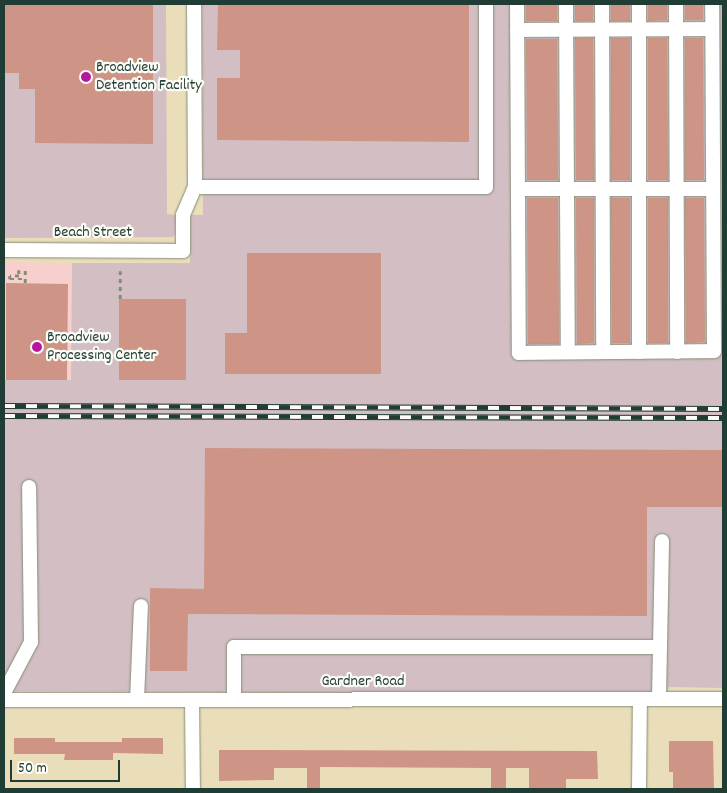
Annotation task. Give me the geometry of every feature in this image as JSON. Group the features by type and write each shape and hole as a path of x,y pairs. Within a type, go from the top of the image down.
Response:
{"street":[{"path":"194,4 194,187 486,187 486,4"},
{"path":"517,4 519,353 714,351 712,4"},
{"path":"566,4 568,352"},
{"path":"602,4 603,352"},
{"path":"639,4 640,352"},
{"path":"676,4 677,352"},
{"path":"517,30 712,29"},
{"name":"Beach Street","path":"4,250 183,252 183,215 194,187"},
{"path":"518,189 713,189"},
{"path":"4,693 31,642 29,487"},
{"path":"659,699 662,541"},
{"path":"137,700 141,606"},
{"path":"234,700 234,647 660,647"},
{"name":"Gardner Road","path":"4,700 723,699"},
{"path":"192,700 192,789"},
{"path":"639,789 640,700"}],"path":[{"path":"19,270 19,276 10,276 10,279 24,281 25,270"},
{"path":"120,271 120,299"}],"shaded area":[{"path":"4,4 166,4 167,214 176,215 175,235 172,237 4,238"},
{"path":"202,4 722,4 723,688 669,687 666,693 662,694 4,691 4,380 71,380 72,263 190,263 190,215 203,215"},
{"name":"Broadview Processing Center","path":"4,262 72,263 71,380 4,380"}],"building":[{"name":"Broadview Detention Facility","path":"4,4 153,4 153,144 35,143 35,89 19,89 19,73 4,73"},
{"path":"218,4 469,4 469,142 217,140 217,78 240,78 240,50 217,50"},
{"path":"526,4 557,4 557,21 526,21"},
{"path":"575,4 593,4 593,21 575,21"},
{"path":"611,4 630,4 630,21 611,21"},
{"path":"648,4 667,4 667,20 648,21"},
{"path":"685,4 703,4 703,20 685,20"},
{"path":"575,38 593,38 594,180 576,180"},
{"path":"611,38 630,38 630,180 611,180"},
{"path":"648,38 667,38 668,180 648,180"},
{"path":"685,38 703,38 704,180 685,180"},
{"path":"526,39 557,39 558,180 527,180"},
{"path":"527,198 558,198 559,344 528,344"},
{"path":"576,198 594,198 594,343 577,344"},
{"path":"611,198 630,198 630,343 612,343"},
{"path":"648,198 668,198 668,343 648,343"},
{"path":"685,198 704,198 705,342 686,343"},
{"path":"247,253 381,253 381,374 225,374 225,333 247,333"},
{"name":"Broadview Processing Center","path":"6,283 68,284 67,380 6,380"},
{"path":"119,299 186,299 186,380 119,380"},
{"path":"205,448 723,450 723,507 647,507 647,616 188,614 187,671 150,671 150,588 204,589"},
{"path":"14,738 55,738 55,742 122,742 122,738 163,738 163,754 113,753 113,760 64,760 65,754 14,754"},
{"path":"669,741 713,741 714,789 673,789 673,772 669,772"},
{"path":"219,750 597,751 598,779 566,779 566,789 529,789 529,768 506,768 506,789 491,789 491,768 320,767 320,789 307,789 307,768 274,768 274,780 219,781"}],"railway":[{"path":"4,406 723,409"},
{"path":"4,416 723,418"}],"place":[{"name":"Broadview Detention Facility","path":"86,77"},
{"name":"Broadview Processing Center","path":"37,347"}]}
